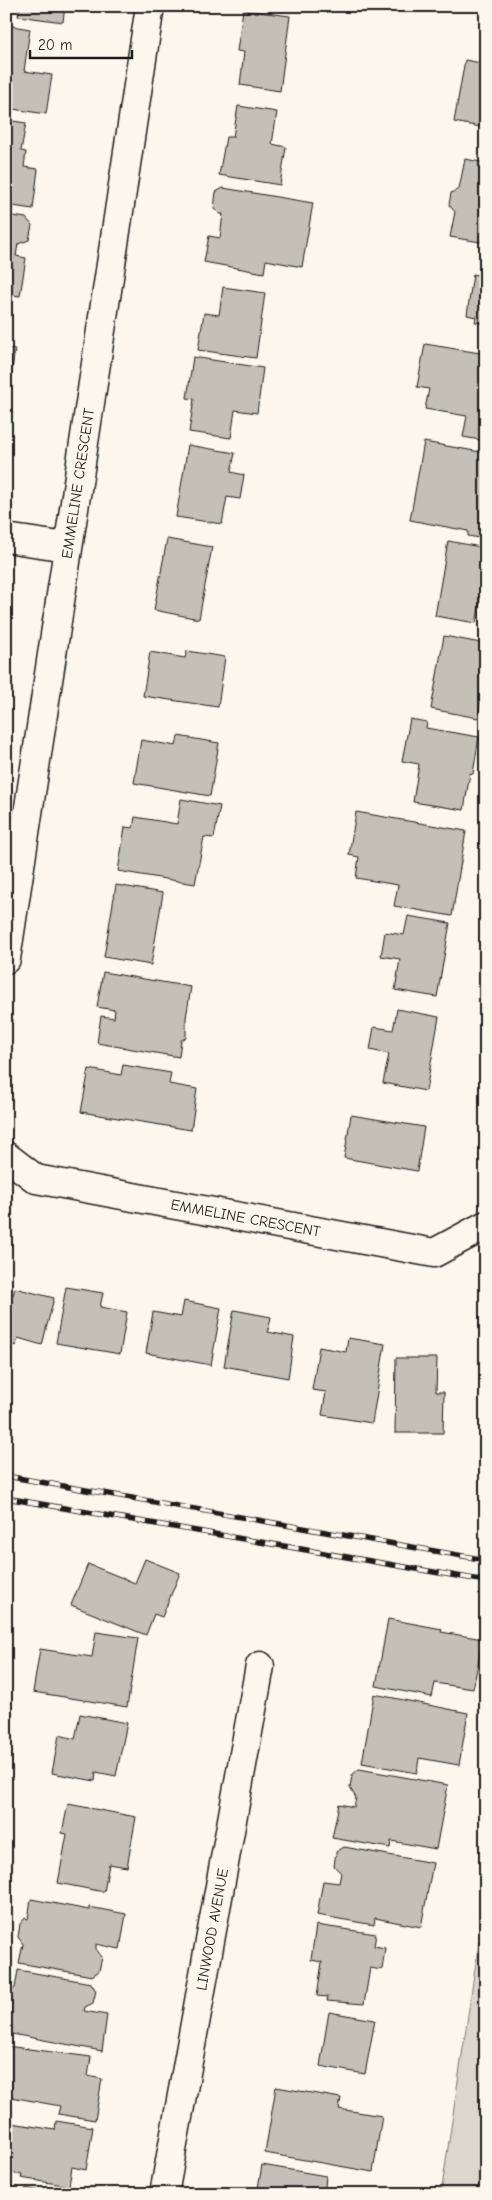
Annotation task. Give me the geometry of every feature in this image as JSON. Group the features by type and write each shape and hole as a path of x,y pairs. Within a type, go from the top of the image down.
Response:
{"street":[{"name":"EMMELINE CRESCENT","path":"6,959 150,6"},
{"path":"6,538 67,547"},
{"name":"EMMELINE CRESCENT","path":"6,1156 36,1179 434,1253 486,1225"},
{"name":"LINWOOD AVENUE","path":"164,2194 260,1666"}],"shaded area":[{"path":"479,1942 486,1943 486,2194 441,2194"}],"building":[{"path":"20,6 65,6 63,22 18,16"},
{"path":"243,10 290,16 280,91 240,85 244,52 237,51"},
{"path":"6,25 30,29 24,71 52,75 46,114 6,108"},
{"path":"465,60 486,64 486,128 454,122"},
{"path":"238,106 277,112 272,144 286,147 280,185 219,175 226,137 233,137"},
{"path":"6,120 26,123 21,151 26,152 24,167 38,169 33,209 6,205"},
{"path":"465,159 486,163 486,243 450,237 455,212 449,205 451,193 459,189"},
{"path":"223,188 313,203 302,267 266,260 264,273 204,262 209,236 220,238 223,214 219,214 214,209 216,192"},
{"path":"6,215 26,218 32,225 29,240 18,244 16,256 26,258 20,296 6,294"},
{"path":"485,259 486,324 475,322 476,317 467,315 473,274 483,276"},
{"path":"223,287 265,293 256,358 198,350 204,313 219,315"},
{"path":"425,344 486,354 486,441 463,437 467,416 425,409 429,389 417,387"},
{"path":"6,348 15,349 9,390 6,390"},
{"path":"193,357 263,368 257,413 235,410 231,438 189,432 194,399 187,398"},
{"path":"424,442 486,453 486,539 468,536 468,531 410,520"},
{"path":"188,445 235,453 231,472 244,475 240,499 227,497 222,524 176,517"},
{"path":"167,539 212,547 199,619 154,610"},
{"path":"448,541 486,548 486,588 483,587 476,623 435,616"},
{"path":"444,636 486,644 486,671 478,718 431,709"},
{"path":"187,651 225,657 218,707 143,696 150,652 185,658"},
{"path":"410,719 427,722 426,728 479,737 473,774 470,773 464,810 413,802 419,764 402,761"},
{"path":"178,736 219,743 210,796 134,783 141,740 176,746"},
{"path":"181,799 220,806 214,838 204,837 195,884 118,871 125,827 133,828 135,817 177,824"},
{"path":"356,812 466,831 452,916 394,906 398,885 356,878 359,857 349,855"},
{"path":"116,885 163,893 151,965 104,957"},
{"path":"408,916 450,923 437,997 395,990 400,959 381,956 385,932 404,935"},
{"path":"103,972 191,987 186,1018 186,1038 181,1040 179,1057 97,1043 101,1016 114,1018 115,1010 97,1007"},
{"path":"397,1009 439,1017 426,1091 383,1083 389,1054 370,1050 374,1027 393,1030"},
{"path":"123,1065 171,1073 169,1084 197,1089 191,1130 81,1112 89,1069 121,1075"},
{"path":"351,1115 424,1127 417,1171 344,1158"},
{"path":"66,1287 103,1293 100,1307 127,1312 120,1354 56,1343"},
{"path":"15,1288 54,1298 42,1345 18,1338 16,1346 6,1343 6,1293 13,1295"},
{"path":"184,1301 221,1308 211,1365 146,1353 153,1312 181,1317"},
{"path":"234,1310 271,1317 268,1332 294,1337 288,1378 224,1366"},
{"path":"348,1338 385,1344 372,1423 322,1415 326,1392 312,1390 319,1347 346,1352"},
{"path":"396,1358 437,1358 436,1392 444,1392 443,1433 395,1433"},
{"path":"486,1388 486,1399 482,1389"},
{"path":"145,1559 180,1573 162,1617 154,1614 146,1635 71,1605 88,1564 135,1583"},
{"path":"388,1619 442,1629 441,1632 483,1639 473,1689 435,1683 432,1697 376,1686"},
{"path":"96,1632 138,1638 127,1707 33,1692 40,1649 92,1657"},
{"path":"374,1694 468,1713 459,1765 419,1758 417,1773 362,1763"},
{"path":"80,1714 127,1723 116,1776 96,1772 95,1781 52,1773 59,1735 75,1739"},
{"path":"359,1769 448,1785 436,1849 391,1841 390,1848 332,1838 339,1804 354,1807 356,1798 350,1788 352,1775"},
{"path":"68,1804 136,1817 127,1867 109,1864 104,1892 58,1883 67,1834 62,1833"},
{"path":"344,1847 433,1863 421,1927 375,1918 374,1925 317,1915 323,1881 339,1883 341,1873 334,1866 336,1852"},
{"path":"31,1899 89,1910 89,1907 126,1914 120,1949 96,1944 96,1949 102,1957 99,1971 92,1976 19,1963 23,1944 18,1937 20,1924 25,1918 28,1919"},
{"path":"316,1925 376,1934 374,1946 385,1948 382,1970 370,1968 364,2004 327,2001 328,1997 317,1996 322,1962 311,1960"},
{"path":"18,1970 91,1983 96,1991 93,2003 85,2007 84,2011 107,2015 102,2051 7,2033 10,2013 6,2009 7,1993 15,1988"},
{"path":"329,2012 375,2020 365,2074 320,2066"},
{"path":"6,2046 91,2057 88,2076 102,2079 95,2120 58,2114 60,2106 6,2096"},
{"path":"276,2087 341,2098 339,2109 382,2116 373,2172 265,2153"},
{"path":"56,2121 93,2127 86,2170 72,2167 69,2186 21,2178 22,2175 6,2172 6,2122 55,2130"},
{"path":"262,2165 326,2176 325,2187 367,2194 257,2194"},
{"path":"26,2188 55,2194 25,2194"}],"railway":[{"path":"6,1476 486,1560"},
{"path":"6,1498 486,1581"}]}
